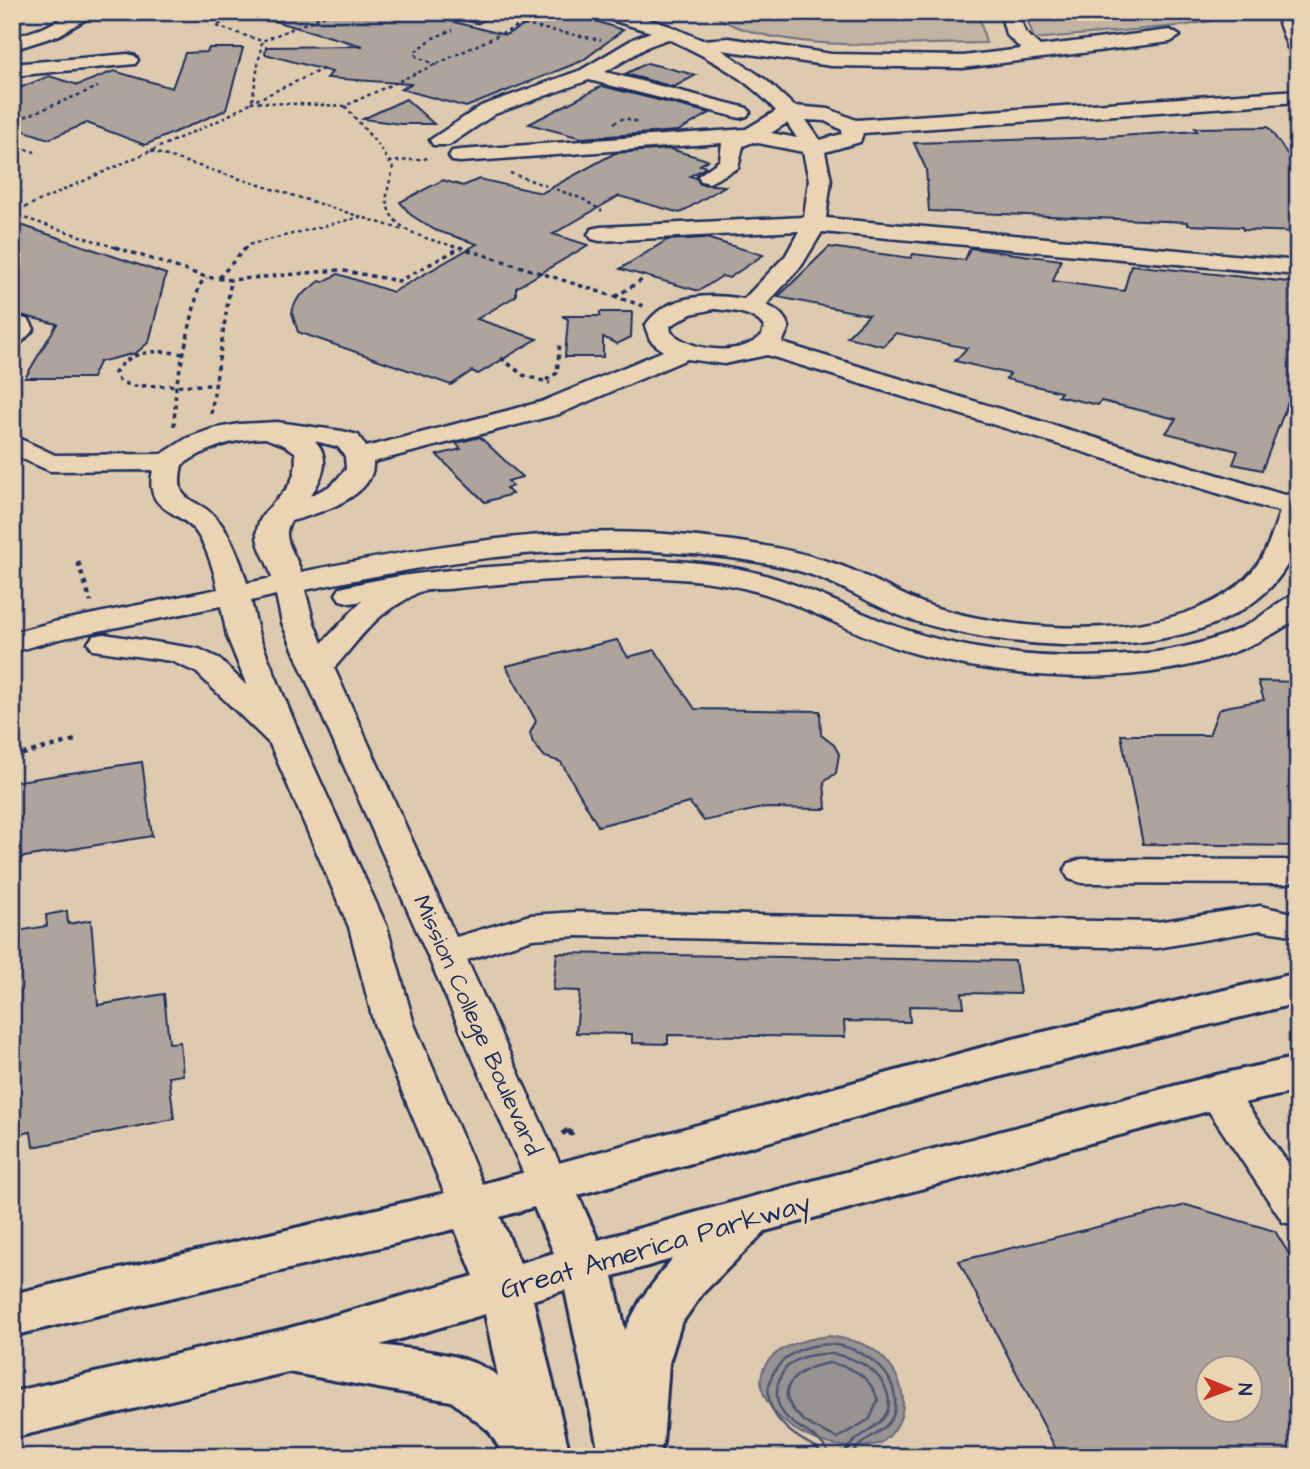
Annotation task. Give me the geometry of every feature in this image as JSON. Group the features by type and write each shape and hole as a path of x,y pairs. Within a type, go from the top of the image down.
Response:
{"main road":[{"path":"12,1315 471,1206 1013,1056 1298,988"},
{"name":"Great America Parkway","path":"12,1415 286,1351 585,1267 755,1215 1216,1092 1298,1074"},
{"name":"Mission College Boulevard","path":"548,1184 585,1267 628,1457"},
{"path":"471,1206 505,1289 542,1457"},
{"path":"635,1457 645,1351 662,1307 692,1270 755,1215"},
{"path":"286,1351 464,1381 508,1415 536,1457"}],"street":[{"path":"12,44 52,31 89,12"},
{"path":"462,20 485,12"},
{"path":"605,12 669,32 704,48 747,76 789,112 813,148 818,166 820,194 813,224 796,256 750,306"},
{"path":"1009,12 1016,34 1034,51"},
{"path":"1284,12 1298,48"},
{"path":"441,140 488,110 588,74 639,44 669,32"},
{"path":"678,57 704,48 729,44 831,60 963,62 1170,36"},
{"path":"639,44 667,51 709,78 676,96"},
{"path":"12,70 128,60"},
{"path":"588,74 740,112"},
{"path":"709,176 730,163 733,142 751,135 789,112 829,115 853,127 1298,96"},
{"path":"460,156 751,135 813,148 836,144 852,137 853,127"},
{"path":"605,224 652,233 760,224 813,224 1298,268"},
{"path":"705,302 750,306 774,320 777,329 774,338 765,346 727,355 684,351 662,338 658,329 660,321 667,314 680,307 705,302"},
{"path":"12,322 21,329 12,338"},
{"path":"12,667 437,554 492,547 667,544 744,551 822,569 893,603 970,627 1056,638 1102,637 1178,624 1212,612 1248,590 1266,573 1278,553 1297,504 765,346"},
{"path":"360,457 550,408 684,351"},
{"path":"268,431 294,439 308,449 311,466 307,480 282,515"},
{"path":"12,443 50,463 169,462 208,439 230,433 268,431 331,435 348,440 360,457 359,470 338,494 282,515"},
{"path":"169,462 165,479 167,494 176,506 206,524 231,579 243,636 286,743 368,927 394,1024 471,1206"},
{"name":"Mission College Boulevard","path":"282,515 272,527 272,540 285,567 298,623 548,1184"},
{"path":"292,594 412,586 466,578 527,574 694,571 761,582 791,591 905,640 946,652 1062,667 1111,666 1191,655 1261,630 1298,603"},
{"path":"317,668 369,610 412,586"},
{"path":"12,643 54,631 236,606"},
{"path":"104,643 170,652 188,656 207,665 286,743"},
{"path":"1082,871 1291,872"},
{"path":"446,953 530,927 577,924 1157,935 1259,918 1294,925 1278,885 1291,872"},
{"path":"1216,1092 1298,1210"}],"path":[{"path":"247,12 216,26 262,41 332,12"},
{"path":"252,102 345,106 549,12"},
{"path":"437,65 416,57 415,52 462,20"},
{"path":"523,24 576,37 639,44"},
{"path":"501,26 513,29"},
{"path":"252,102 262,41"},
{"path":"12,213 222,119 323,69"},
{"path":"12,122 98,87"},
{"path":"345,106 379,146 393,169 387,196 390,215 407,231"},
{"path":"12,145 34,152"},
{"path":"150,151 667,314"},
{"path":"389,162 460,156 583,199 599,210 605,224"},
{"path":"12,213 218,279 339,270 399,281 458,249"},
{"path":"218,279 248,246 361,217"},
{"path":"174,426 176,386 199,286 206,277"},
{"path":"614,297 645,278"},
{"path":"211,414 231,280"},
{"path":"545,380 557,373 560,342"},
{"path":"183,354 147,352 119,364 115,373 120,382 134,386 216,385"},
{"path":"501,358 523,375 545,380 574,398"},
{"path":"78,562 93,608"},
{"path":"12,757 58,742 79,739"},
{"path":"567,1130 576,1140"}],"shaded area":[{"path":"710,12 978,12 986,43 883,45 803,41 766,35 735,26"},
{"path":"1025,12 1233,12 1220,19 1188,25 1034,39"}],"water":[{"path":"829,1336 858,1342 874,1350 894,1371 900,1383 903,1409 892,1433 881,1443 848,1447 816,1440 789,1425 770,1406 761,1384 766,1364 788,1347"}],"building":[{"path":"271,12 415,12 505,35 553,12 568,12 623,30 582,61 466,107 401,89 412,84 327,78 332,72 265,54 266,47 363,46 270,20"},
{"path":"209,48 243,48 226,110 145,145 87,123 49,139 12,127 12,91 49,76 78,85 114,71 172,88 185,53 207,52"},
{"path":"647,63 696,75 674,87 625,74"},
{"path":"602,86 710,113 678,131 581,138 529,124"},
{"path":"406,99 434,124 401,124 363,119"},
{"path":"1268,127 1298,169 1298,232 1188,225 1188,222 929,211 926,169 914,143 1104,137 1197,131 1195,128"},
{"path":"670,149 708,160 700,165 707,167 690,176 696,178 700,184 725,186 680,213 619,196 553,234 588,245 516,288 516,296 477,319 537,339 478,374 472,371 451,385 298,332 292,313 294,305 299,297 320,281 338,274 393,292 477,244 435,230 411,215 400,202 443,180 463,186 479,179 542,193 615,153"},
{"path":"12,222 166,274 149,342 136,353 99,362 92,378 25,378 57,324 12,313"},
{"path":"706,238 763,255 729,278 722,276 699,291 620,269 667,240"},
{"path":"829,247 911,258 913,254 965,260 970,248 1061,260 1053,281 1124,291 1131,265 1298,283 1298,376 1262,470 1233,464 1238,451 1166,433 1176,419 1101,401 1098,405 1058,396 1061,392 1006,379 1010,374 955,361 967,348 896,333 883,346 847,337 869,315 778,297"},
{"path":"600,312 632,312 631,337 617,344 603,337 603,357 565,357 568,319 562,316 600,316"},
{"path":"480,437 522,477 508,481 513,486 506,488 512,494 485,502 437,455 461,449 456,443"},
{"path":"617,640 628,657 655,650 695,709 820,711 821,735 834,745 839,754 836,773 824,782 826,809 762,808 704,821 690,803 598,826 561,762 545,757 533,743 530,733 536,721 506,666"},
{"path":"1258,681 1298,682 1298,846 1143,844 1121,735 1209,735 1218,711 1225,707 1264,700"},
{"path":"142,762 152,836 12,859 12,782"},
{"path":"67,911 68,924 91,920 98,1005 164,994 169,1043 180,1042 183,1075 169,1077 174,1119 33,1147 31,1132 12,1135 12,932 47,926 46,915"},
{"path":"557,953 1015,961 1020,994 962,993 964,1007 909,1006 910,1022 844,1021 845,1037 668,1035 668,1044 632,1043 632,1034 576,1033 580,991 553,990"},
{"path":"1186,1205 1275,1231 1298,1269 1298,1457 1060,1457 959,1261"}]}
